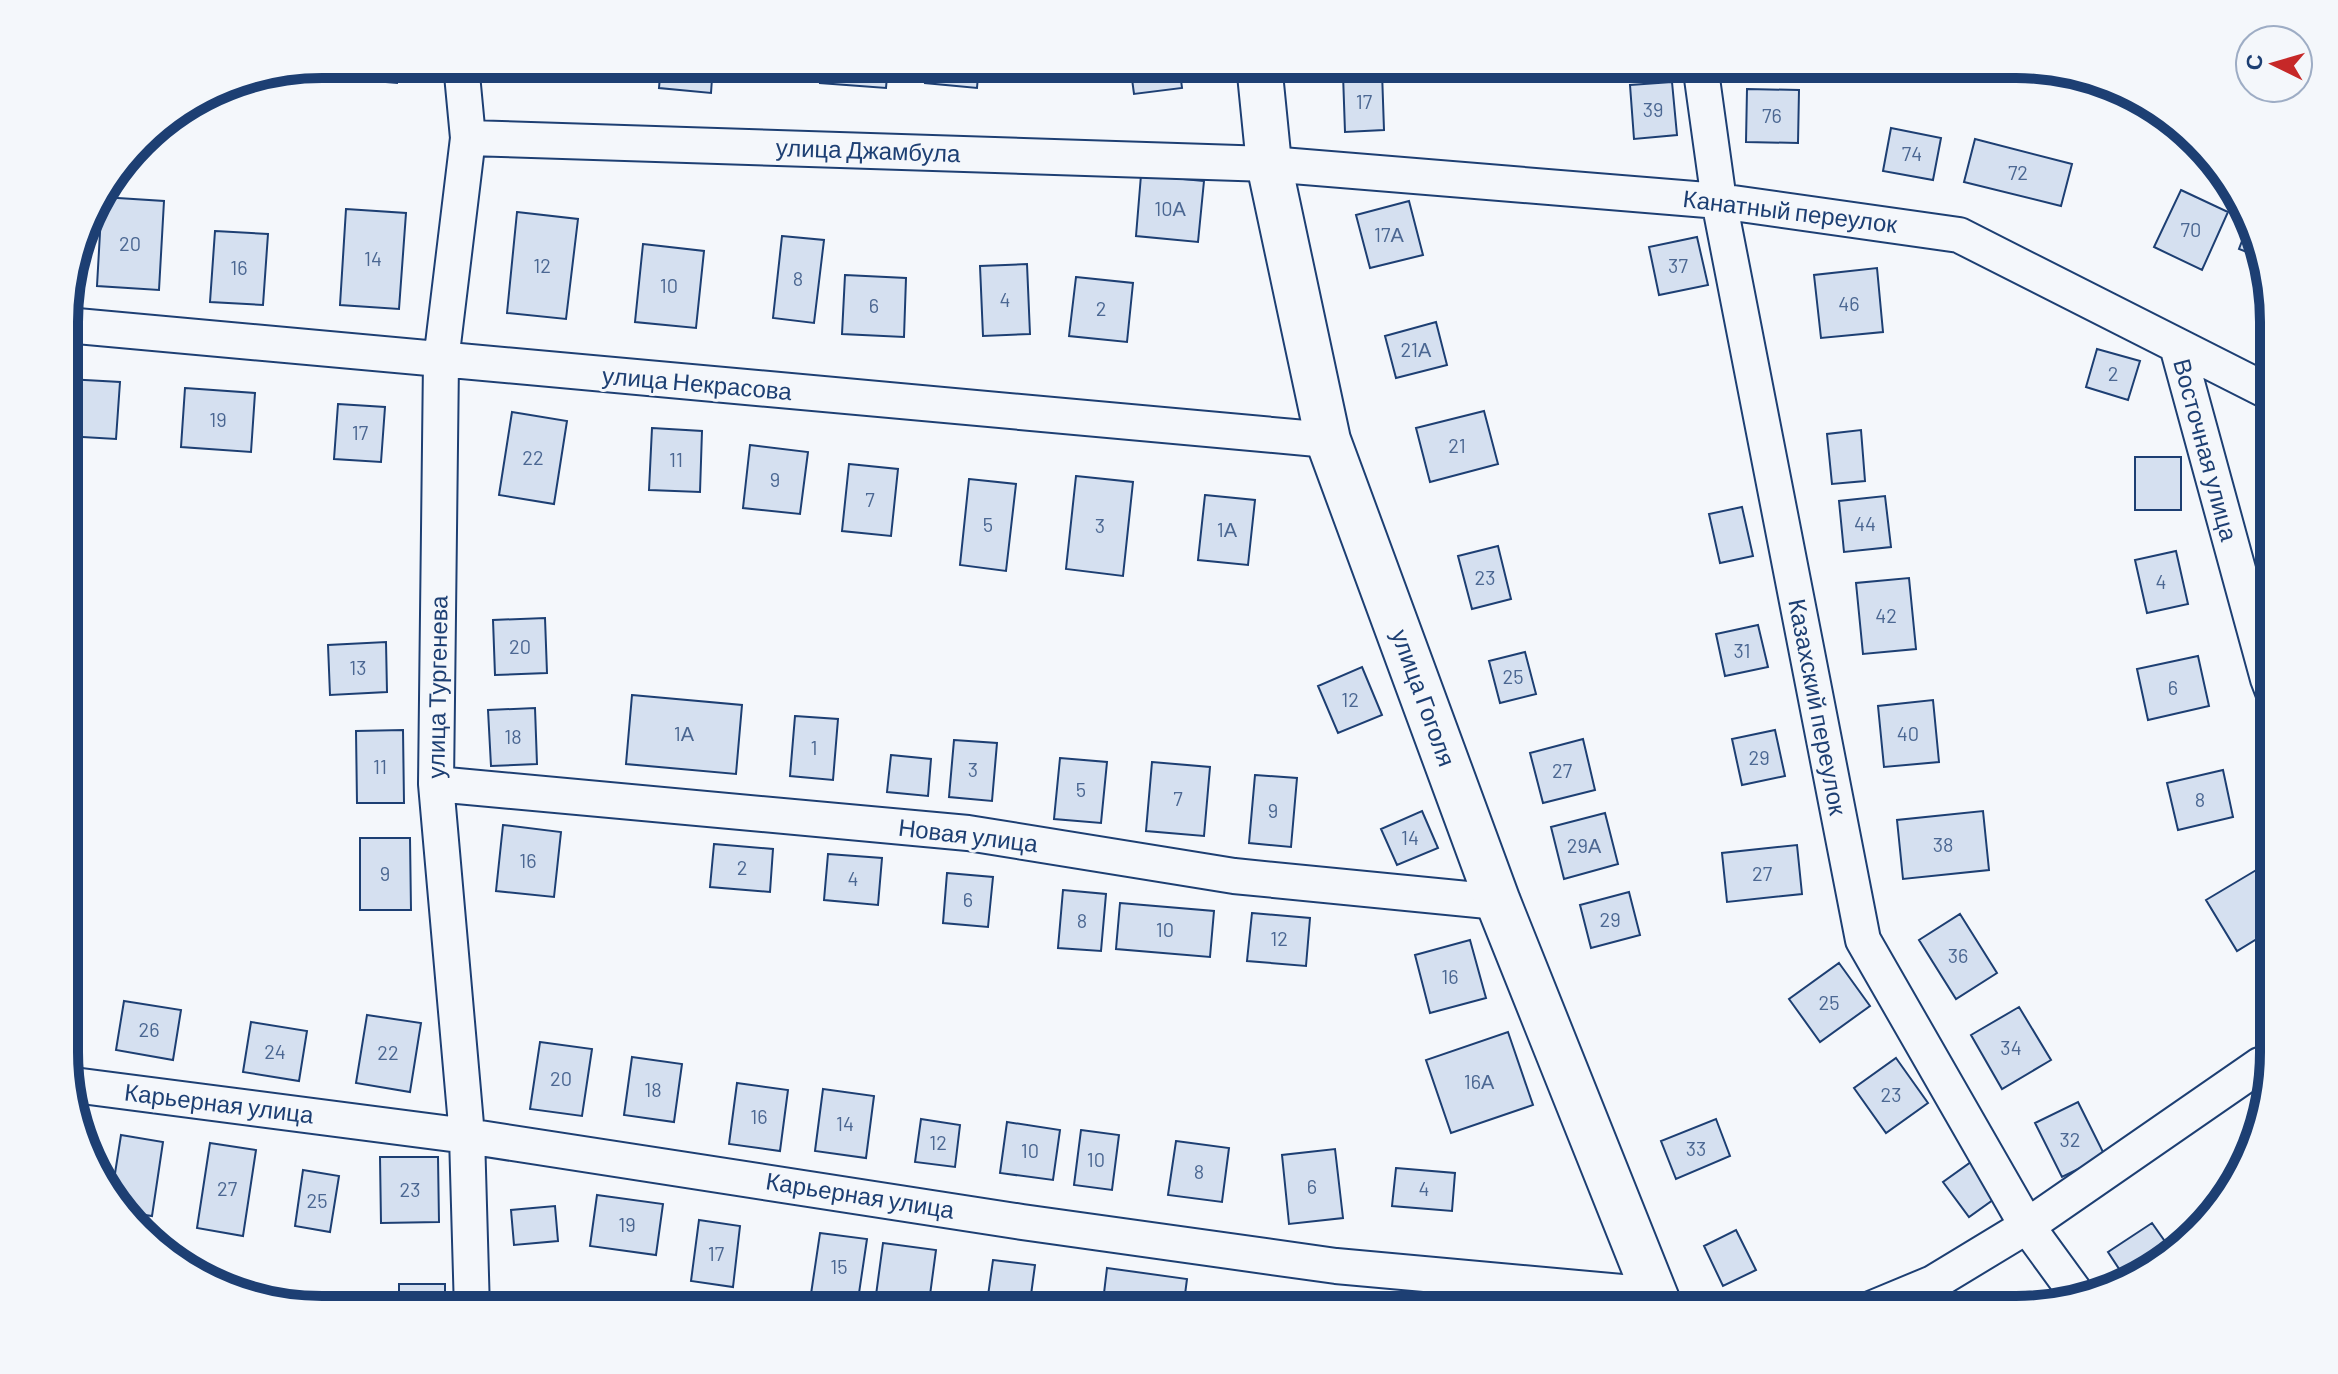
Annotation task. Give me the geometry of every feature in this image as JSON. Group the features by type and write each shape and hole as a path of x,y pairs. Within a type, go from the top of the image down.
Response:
{"street":[{"name":"улица Тургенева","path":"462,78 468,138 441,361 436,784 467,1136 472,1296"},
{"name":"улица Гоголя","path":"1260,78 1269,164 1328,440 1498,902 1655,1295"},
{"name":"Казахский переулок","path":"1702,78 1719,201 1863,940 2027,1226 2073,1289"},
{"name":"улица Джамбула","path":"468,138 1269,164"},
{"name":"Канатный переулок","path":"1269,164 1719,201 1959,235 2259,387"},
{"name":"улица Некрасова","path":"78,326 1328,440"},
{"name":"Восточная улица","path":"2177,346 2259,646"},
{"name":"Новая улица","path":"436,784 968,833 1234,876 1498,902"},
{"path":"1904,1295 1933,1283 2027,1226 2259,1066"},
{"name":"Карьерная улица","path":"80,1086 467,1136 1038,1224 1336,1266 1598,1295"}],"building":[{"path":"337,78 398,78 397,83"},
{"path":"535,78 575,78 575,81"},
{"path":"660,78 712,78 711,93 659,88"},
{"path":"748,78 782,78 782,81"},
{"path":"821,78 887,78 886,88 820,83"},
{"path":"926,78 978,78 977,88 925,83"},
{"path":"1132,78 1181,78 1182,88 1134,94"},
{"path":"1343,78 1382,78 1384,130 1345,132"},
{"path":"1672,82 1677,135 1634,139 1630,85"},
{"path":"1747,89 1799,90 1798,143 1746,142"},
{"path":"1891,128 1941,138 1933,180 1883,171"},
{"path":"1975,139 2072,164 2061,206 1964,182"},
{"path":"1141,175 1204,181 1198,242 1136,236"},
{"path":"2181,190 2228,212 2202,270 2154,247"},
{"path":"112,198 164,201 159,290 97,286 101,221"},
{"path":"1409,201 1423,255 1370,268 1356,215"},
{"path":"346,209 406,213 399,309 340,305"},
{"path":"517,212 578,219 566,319 507,313"},
{"path":"215,231 268,234 263,305 210,302"},
{"path":"782,236 824,240 814,323 773,318"},
{"path":"2244,236 2250,253 2239,249"},
{"path":"1697,237 1708,285 1659,295 1649,247"},
{"path":"643,244 704,251 696,328 635,322"},
{"path":"1027,264 1030,334 983,336 980,266"},
{"path":"1877,268 1883,332 1821,338 1814,275"},
{"path":"845,275 906,278 904,337 842,334"},
{"path":"1076,277 1133,283 1127,342 1069,336"},
{"path":"1436,322 1447,365 1396,378 1385,336"},
{"path":"2097,349 2140,361 2128,400 2086,387"},
{"path":"78,380 120,382 116,439 78,437"},
{"path":"185,388 255,393 251,452 181,447"},
{"path":"338,404 385,407 381,462 334,459"},
{"path":"1484,411 1498,464 1430,482 1416,428"},
{"path":"512,412 567,421 554,504 499,495"},
{"path":"652,428 702,431 700,492 649,490"},
{"path":"1861,430 1865,481 1832,484 1827,434"},
{"path":"750,445 808,452 800,514 743,508"},
{"path":"2135,457 2181,457 2181,510 2135,510"},
{"path":"849,464 898,469 891,536 842,531"},
{"path":"1076,476 1133,482 1123,576 1066,569"},
{"path":"969,479 1016,484 1006,571 960,565"},
{"path":"1205,495 1255,500 1248,565 1198,560"},
{"path":"1885,496 1891,547 1844,552 1839,501"},
{"path":"1742,507 1753,556 1720,563 1709,514"},
{"path":"1498,546 1511,599 1472,609 1458,556"},
{"path":"2176,551 2188,604 2147,613 2135,560"},
{"path":"1909,578 1916,649 1863,654 1856,583"},
{"path":"545,618 547,673 495,675 493,620"},
{"path":"1758,625 1768,667 1725,676 1716,634"},
{"path":"386,642 387,692 330,695 328,645"},
{"path":"1525,652 1536,694 1500,703 1489,661"},
{"path":"2198,656 2209,706 2148,720 2137,669"},
{"path":"1362,667 1382,715 1338,733 1318,686"},
{"path":"632,695 742,705 736,774 626,764"},
{"path":"1933,700 1939,762 1884,767 1878,706"},
{"path":"535,708 537,764 491,766 488,710"},
{"path":"795,716 838,719 833,780 790,776"},
{"path":"403,730 404,803 357,803 356,731"},
{"path":"1775,730 1785,776 1742,785 1732,739"},
{"path":"1583,739 1595,790 1543,803 1530,753"},
{"path":"954,740 997,743 992,801 949,797"},
{"path":"891,755 931,759 928,796 887,792"},
{"path":"1060,758 1107,762 1101,823 1054,819"},
{"path":"1152,762 1210,767 1204,836 1146,831"},
{"path":"2223,770 2233,817 2178,830 2167,783"},
{"path":"1255,775 1297,778 1291,847 1249,843"},
{"path":"1422,811 1438,848 1397,865 1381,829"},
{"path":"1983,811 1989,870 1903,879 1897,820"},
{"path":"1605,813 1618,864 1564,879 1551,827"},
{"path":"503,825 561,832 554,897 496,891"},
{"path":"360,838 410,838 411,910 360,910"},
{"path":"714,844 773,849 770,892 710,887"},
{"path":"1797,845 1802,894 1727,902 1722,853"},
{"path":"828,854 882,858 878,905 824,900"},
{"path":"2258,869 2259,938 2237,951 2206,900"},
{"path":"947,873 993,877 988,927 943,923"},
{"path":"1063,890 1106,894 1101,951 1058,948"},
{"path":"1629,892 1640,935 1591,948 1580,905"},
{"path":"1120,903 1214,911 1210,957 1116,949"},
{"path":"1252,913 1310,918 1306,966 1247,961"},
{"path":"1960,914 1997,973 1956,999 1919,940"},
{"path":"1470,940 1486,998 1430,1013 1415,955"},
{"path":"1839,963 1870,1006 1820,1042 1789,999"},
{"path":"124,1001 181,1010 173,1060 116,1050"},
{"path":"2019,1007 2051,1060 2002,1089 1971,1035"},
{"path":"367,1015 421,1023 410,1092 356,1083"},
{"path":"251,1022 307,1031 299,1081 243,1072"},
{"path":"1508,1032 1533,1105 1451,1133 1426,1060"},
{"path":"540,1042 592,1049 582,1116 530,1109"},
{"path":"632,1057 682,1064 674,1122 624,1115"},
{"path":"1896,1058 1928,1103 1886,1133 1854,1088"},
{"path":"737,1083 788,1090 780,1151 729,1144"},
{"path":"823,1089 874,1096 866,1158 815,1151"},
{"path":"2078,1102 2105,1156 2062,1177 2035,1123"},
{"path":"921,1119 960,1125 955,1167 915,1162"},
{"path":"1716,1119 1730,1156 1676,1179 1661,1141"},
{"path":"1007,1122 1060,1130 1053,1180 1000,1173"},
{"path":"1081,1130 1119,1135 1112,1190 1074,1185"},
{"path":"121,1135 163,1142 152,1216 140,1214 114,1179"},
{"path":"1176,1141 1229,1148 1222,1202 1168,1195"},
{"path":"210,1143 256,1150 243,1236 197,1228"},
{"path":"1335,1149 1343,1218 1289,1224 1282,1155"},
{"path":"380,1157 438,1157 439,1222 381,1223"},
{"path":"1971,1162 1997,1197 1969,1217 1943,1182"},
{"path":"1396,1168 1455,1173 1452,1211 1392,1206"},
{"path":"303,1170 339,1176 330,1232 295,1226"},
{"path":"597,1195 663,1204 656,1255 590,1246"},
{"path":"555,1206 558,1241 514,1245 511,1210"},
{"path":"699,1220 740,1226 733,1287 691,1281"},
{"path":"2152,1223 2167,1244 2121,1272 2108,1252"},
{"path":"1736,1230 1756,1270 1723,1286 1704,1246"},
{"path":"820,1233 867,1239 859,1296 811,1294"},
{"path":"883,1243 936,1250 930,1296 876,1296"},
{"path":"993,1260 1035,1265 1031,1296 988,1296"},
{"path":"1107,1268 1187,1279 1185,1295 1104,1296"},
{"path":"399,1284 445,1284 445,1296 399,1296"},
{"path":"2057,1286 2060,1291 2044,1293"}]}
